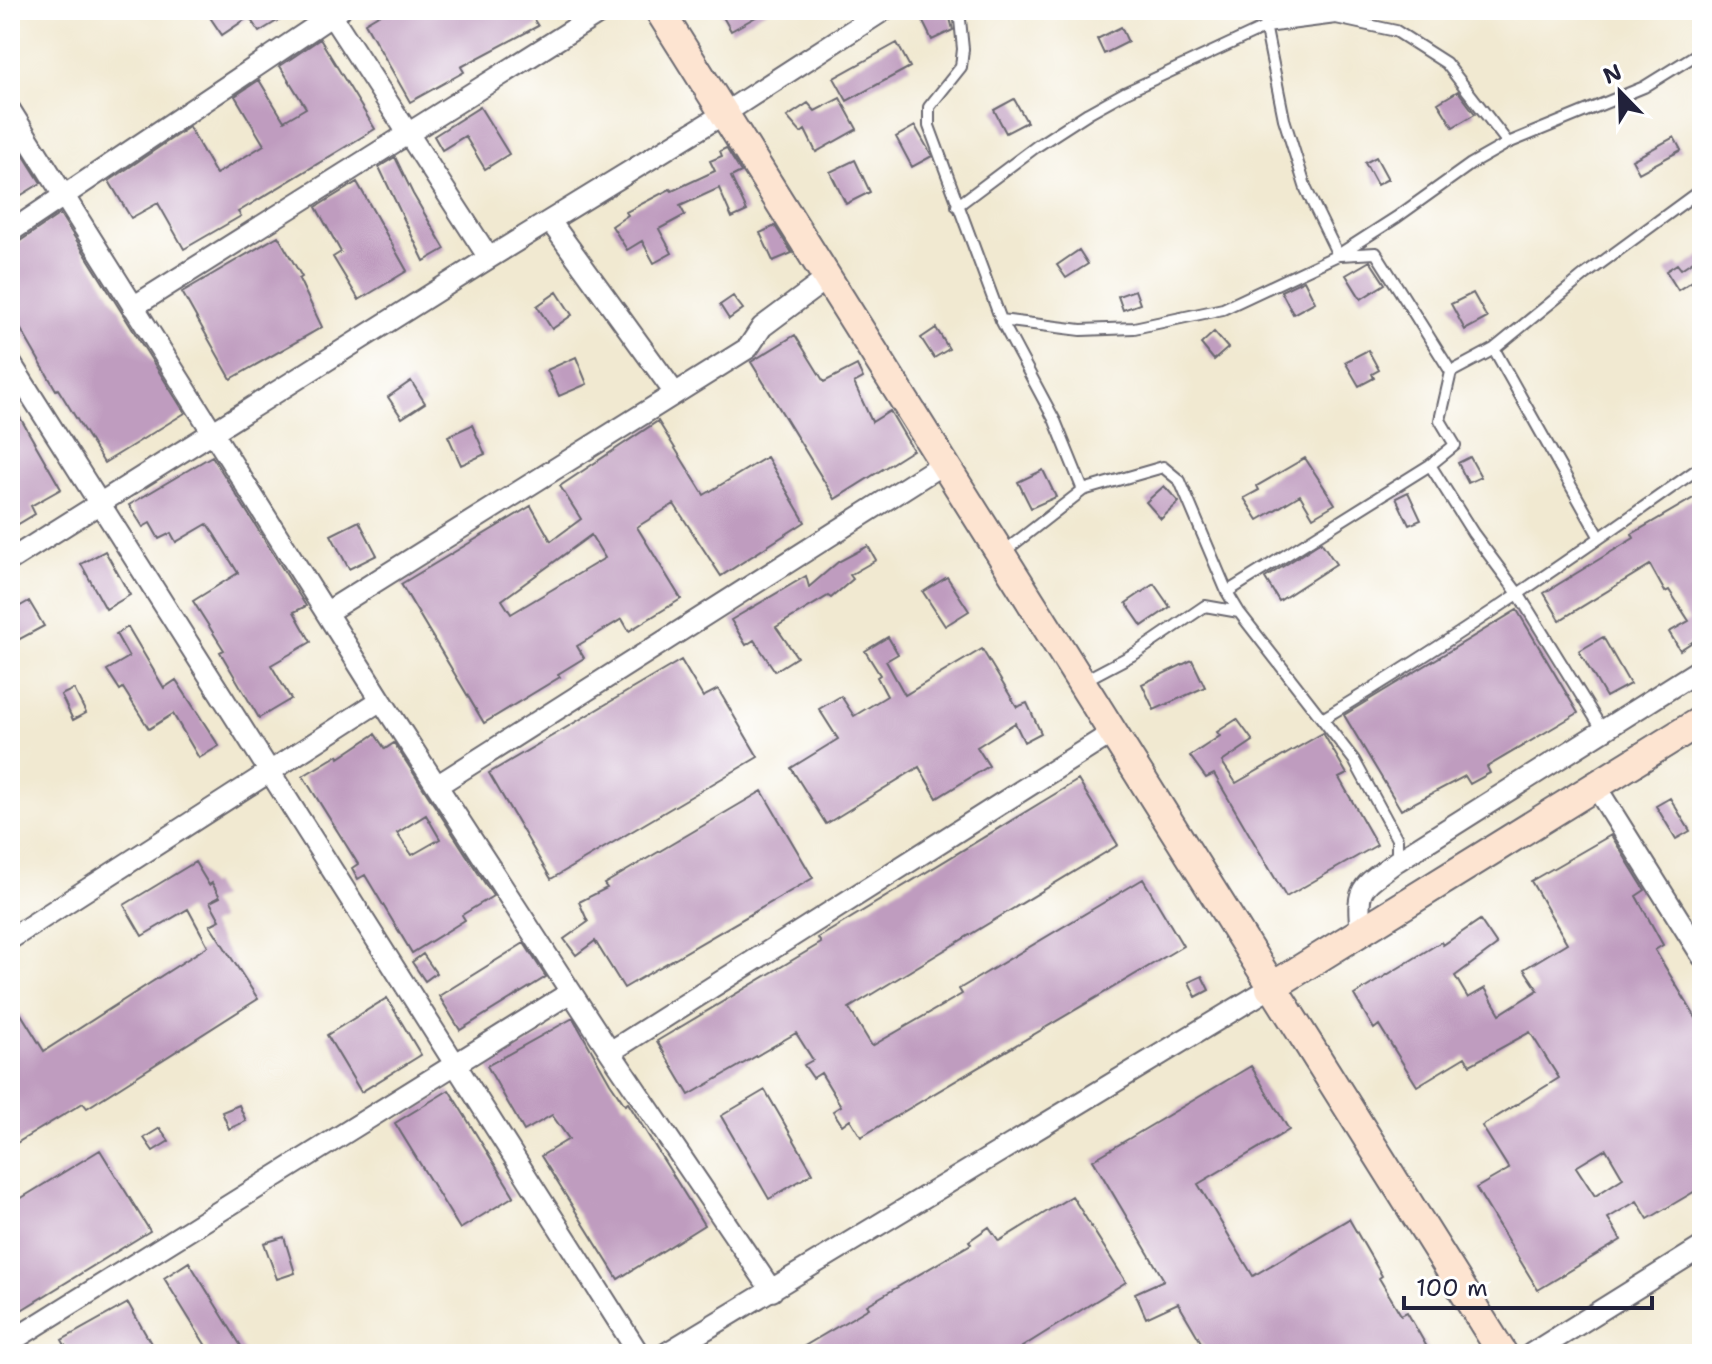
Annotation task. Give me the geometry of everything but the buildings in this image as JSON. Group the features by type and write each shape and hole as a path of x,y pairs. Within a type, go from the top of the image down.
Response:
{"street":[{"path":"133,307 604,10"},
{"path":"659,10 829,277 1270,988 1503,1354"},
{"path":"10,560 725,113 884,10"},
{"path":"1697,10 1702,18"},
{"path":"10,232 333,12 489,258"},
{"path":"10,110 381,700 610,1052 772,1291"},
{"path":"550,221 674,392"},
{"path":"327,612 748,348 762,327 829,277"},
{"path":"14,375 100,504 639,1354"},
{"path":"438,785 944,463"},
{"path":"1361,933 1359,895 1365,885 1397,861 1702,668"},
{"path":"10,939 381,700"},
{"path":"665,1354 1361,933 1702,720"},
{"path":"610,1052 1112,733"},
{"path":"1596,787 1702,956"},
{"path":"10,1342 571,992"},
{"path":"1531,1354 1702,1247"}],"lane":[{"path":"959,10 963,49 961,67 929,107 929,126 1001,320 1055,421 1083,490"},
{"path":"1262,10 1284,119 1306,189 1338,255"},
{"path":"957,206 1088,113 1124,93 1266,27 1336,18 1396,31 1446,63 1508,143"},
{"path":"1001,320 1081,330 1134,328 1223,309 1338,255 1471,164 1508,143 1644,87 1702,51"},
{"path":"1451,372 1494,349 1586,274 1702,189"},
{"path":"1227,592 1430,465 1455,445 1440,420 1451,372 1376,253 1338,255"},
{"path":"1494,349 1599,536"},
{"path":"1430,465 1473,533 1519,595 1602,729"},
{"path":"1324,718 1413,665 1519,595 1702,466"},
{"path":"1001,554 1083,490 1163,467 1180,481 1227,592 1239,612 1354,760 1397,839 1397,861"},
{"path":"1080,683 1136,653 1205,606 1239,612"}]}
